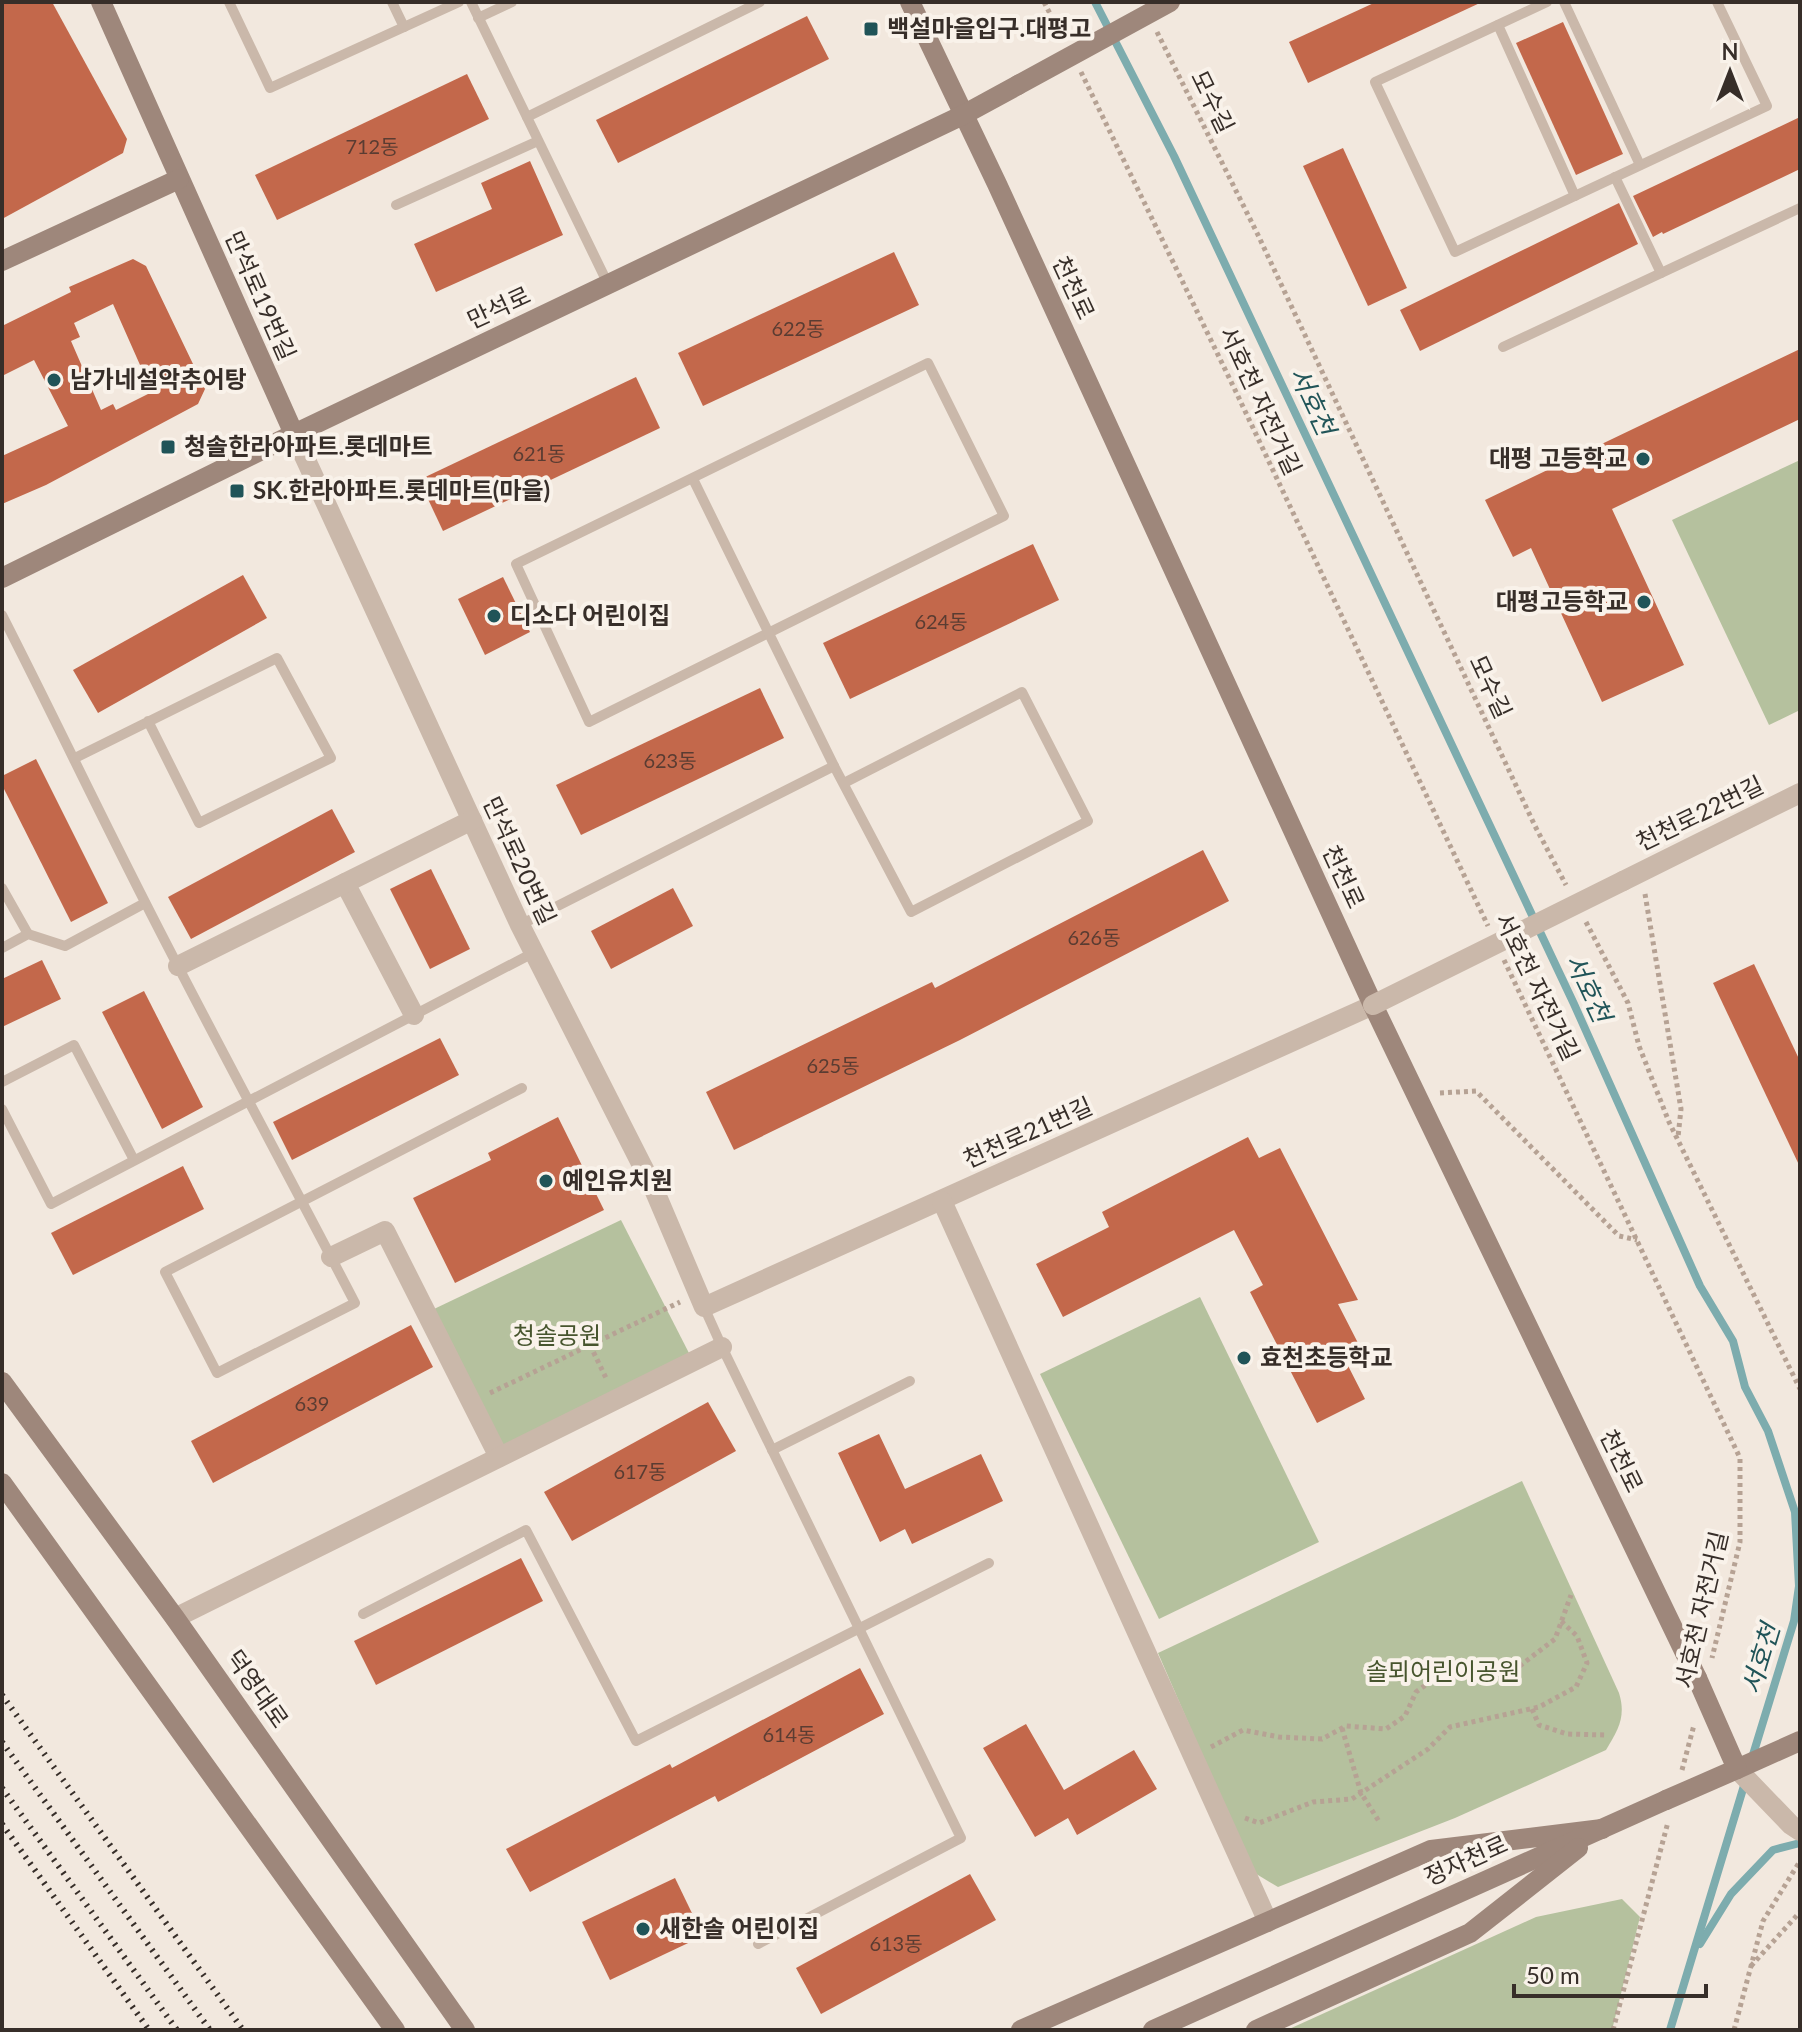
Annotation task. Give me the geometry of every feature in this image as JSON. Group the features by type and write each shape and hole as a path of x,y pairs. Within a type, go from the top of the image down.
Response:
{"street":[{"name":"만석로19번길","path":"101,2 294,434"},
{"name":"천천로","path":"910,2 1373,1005 1738,1769"},
{"name":"만석로","path":"2,578 294,434 963,115 1170,2"},
{"path":"2,261 179,179"},
{"name":"만석로20번길","path":"294,434 533,953 653,1187 701,1300"},
{"name":"천천로22번길","path":"1373,1005 1800,793"},
{"path":"178,966 472,820"},
{"path":"345,883 414,1015"},
{"name":"천천로21번길","path":"701,1300 942,1201 1373,1005"},
{"path":"942,1201 1268,1922"},
{"path":"331,1257 385,1231 499,1457"},
{"path":"175,1618 722,1347"},
{"name":"덕영대로","path":"2,1382 175,1618 465,2030"},
{"path":"2,1483 395,2030"},
{"name":"정자천로","path":"1153,2030 1602,1829 1669,1804 1800,1741"},
{"path":"1738,1769 1800,1831"},
{"path":"1021,2030 1431,1850 1602,1829"},
{"path":"1256,2030 1470,1933 1602,1829"},
{"path":"446,2004 484,2030"}],"lane":[{"path":"229,2 270,88 459,2"},
{"path":"392,2 404,27"},
{"path":"471,2 608,285"},
{"path":"478,18 512,2"},
{"path":"527,117 760,2"},
{"path":"1547,2 1375,82 1455,252 1767,106 1717,2"},
{"path":"1564,2 1640,165"},
{"path":"1498,25 1575,196"},
{"path":"396,205 538,141"},
{"path":"1615,177 1661,273"},
{"path":"1503,347 1800,208"},
{"path":"928,363 1004,516 589,722 516,564 693,479 928,363"},
{"path":"693,479 834,766 911,912 1088,821 1022,692 844,783"},
{"path":"2,615 145,903 248,1101 302,1202 355,1303 217,1373 165,1272 302,1202 522,1088"},
{"path":"75,758 148,721 277,658 331,758 199,823 148,721"},
{"path":"520,925 834,766"},
{"path":"2,888 28,934 65,946 145,903"},
{"path":"2,948 28,934"},
{"path":"2,1109 51,1204 533,953"},
{"path":"2,1082 74,1045 134,1160"},
{"path":"701,1300 961,1838 758,1944"},
{"path":"772,1450 910,1381"},
{"path":"363,1614 526,1530 636,1741 989,1563"}],"path":[{"path":"1044,2 1064,41"},
{"name":"모수길","path":"1156,29 1258,235 1535,826 1571,894"},
{"name":"서호천 자전거길","path":"1078,67 1237,394 1494,940"},
{"path":"1632,876 1681,1109 1678,1138"},
{"path":"1585,921 1628,1003 1639,1046 1678,1138 1800,1389"},
{"name":"서호천 자전거길","path":"1501,954 1740,1458 1740,1542 1711,1660"},
{"path":"1416,1095 1476,1091 1619,1236 1638,1240"},
{"path":"472,1402 590,1345 701,1300"},
{"path":"590,1345 617,1399"},
{"path":"1202,1752 1243,1730 1279,1737 1322,1739 1346,1726 1386,1729 1405,1716 1416,1692 1434,1679 1471,1665 1517,1668 1555,1639 1571,1595"},
{"path":"1236,1815 1259,1823 1313,1802 1352,1799 1428,1749 1450,1727 1532,1709 1576,1687 1587,1663 1577,1636 1561,1621"},
{"path":"1532,1709 1539,1725 1567,1734 1606,1735"},
{"name":"서호천 자전거길","path":"1680,1779 1695,1719"},
{"path":"1342,1728 1361,1793 1380,1823"},
{"path":"1613,2030 1669,1804"},
{"path":"1734,2030 1763,1921 1800,1861"},
{"path":"1751,1967 1800,1912"}],"green space":[{"path":"1800,460 1800,710 1769,725 1672,520"},
{"name":"청솔공원","path":"621,1220 691,1357 500,1450 434,1309"},
{"path":"1200,1297 1319,1542 1159,1619 1040,1374"},
{"name":"솔뫼어린이공원","path":"1522,1481 1619,1693 1622,1709 1620,1722 1606,1750 1455,1818 1278,1887 1253,1872 1158,1653"},
{"path":"1622,1899 1640,1917 1612,2030 1287,2030 1536,1917"}],"building":[{"path":"2,2 52,2 127,139 123,153 2,219"},
{"path":"1376,2 1482,2 1308,83 1289,42"},
{"path":"807,16 829,59 618,163 596,120"},
{"path":"1563,22 1623,154 1576,175 1516,43"},
{"path":"467,74 489,119 277,220 255,175"},
{"path":"1800,117 1800,169 1653,237 1633,196"},
{"path":"1343,148 1407,288 1368,306 1303,166"},
{"path":"530,161 563,235 436,292 414,244 492,209 481,183"},
{"path":"1619,203 1638,244 1420,351 1400,310"},
{"path":"894,252 919,305 703,406 678,353"},
{"path":"133,259 146,266 205,389 198,404 46,485 2,504 2,456 68,426 34,360 2,376 2,326 71,292 69,287","holes":["113,304 152,392 116,410 113,404 101,410 71,341 80,337 74,323"]},
{"path":"1800,349 1800,419 1612,509 1684,665 1602,702 1531,548 1513,557 1485,500"},
{"path":"636,377 660,428 443,531 419,480"},
{"path":"1033,544 1059,600 850,699 823,643"},
{"path":"243,575 267,618 98,713 73,670"},
{"name":"디소다 어린이집","path":"503,577 530,632 485,655 458,599"},
{"path":"760,688 784,738 581,835 556,785"},
{"path":"36,759 108,903 71,922 2,785 2,776"},
{"path":"332,809 355,852 191,939 168,897"},
{"path":"1203,850 1229,901 960,1040 734,1150 706,1092 932,982 935,988"},
{"path":"431,869 470,949 430,969 390,889"},
{"path":"673,888 693,926 611,969 591,931"},
{"path":"42,960 61,999 2,1027 2,979"},
{"path":"1754,964 1800,1061 1800,1167 1713,983"},
{"path":"144,991 203,1107 162,1129 102,1012"},
{"path":"440,1038 459,1075 292,1160 273,1122"},
{"path":"558,1117 604,1210 455,1283 413,1198 491,1160 488,1153"},
{"name":"효천초등학교","path":"1248,1137 1259,1158 1280,1148 1358,1300 1338,1304 1358,1343 1341,1352 1365,1399 1317,1423 1250,1292 1263,1285 1234,1230 1063,1317 1036,1264 1109,1227 1102,1212"},
{"path":"183,1166 204,1209 73,1275 51,1233"},
{"path":"411,1325 433,1367 213,1483 191,1441"},
{"path":"708,1402 736,1451 572,1541 544,1492"},
{"path":"879,1434 905,1489 981,1454 1003,1501 912,1544 905,1529 880,1542 838,1453"},
{"path":"521,1558 543,1601 376,1685 354,1641"},
{"path":"860,1668 884,1714 718,1802 715,1796 530,1892 506,1849 670,1764 672,1768"},
{"path":"1026,1724 1064,1790 1134,1750 1157,1789 1077,1835 1068,1818 1035,1837 983,1748"},
{"path":"970,1874 996,1920 821,2014 796,1968"},
{"name":"새한솔 어린이집","path":"675,1878 703,1936 610,1980 582,1922"}],"waterway":[{"name":"서호천","path":"1095,2 1174,156 1574,1004 1700,1286 1733,1341 1745,1387 1768,1431 1795,1512 1799,1586 1794,1621 1752,1758"},
{"name":"서호천","path":"1670,2030 1746,1779"},
{"path":"1700,1944 1731,1894 1773,1850 1800,1843"}],"railway":[{"path":"2,1695 243,2030"},
{"path":"2,1742 210,2030"},
{"path":"2,1788 177,2030"},
{"path":"2,1824 149,2030"}],"place":[{"name":"백설마을입구.대평고","path":"871,29"},
{"name":"남가네설악추어탕","path":"54,380"},
{"name":"청솔한라아파트.롯데마트","path":"168,447"},
{"name":"대평 고등학교","path":"1643,459"},
{"name":"SK.한라아파트.롯데마트(마을)","path":"237,491"},
{"name":"대평고등학교","path":"1644,602"},
{"name":"디소다 어린이집","path":"494,616"},
{"name":"예인유치원","path":"546,1181"},
{"name":"효천초등학교","path":"1244,1358"},
{"name":"새한솔 어린이집","path":"643,1929"}]}
